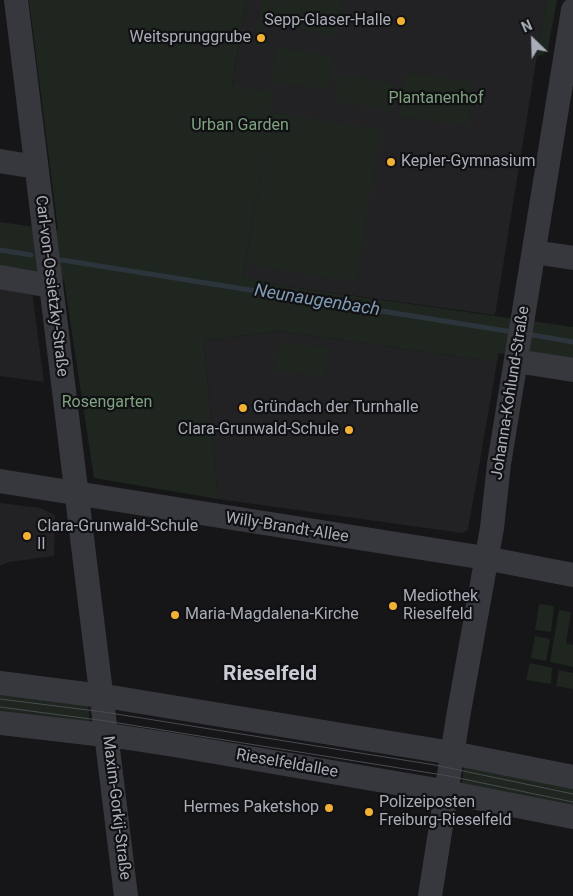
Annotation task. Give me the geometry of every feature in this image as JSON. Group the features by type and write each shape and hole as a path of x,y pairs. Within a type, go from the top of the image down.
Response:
{"street":[{"name":"Carl-von-Ossietzky-Straße","path":"16,0 106,728"},
{"name":"Johanna-Kohlund-Straße","path":"430,896 452,753 483,580 485,558 492,528 499,464 573,10"},
{"path":"0,161 36,167"},
{"path":"534,252 573,258"},
{"path":"0,278 49,267"},
{"path":"516,359 573,370"},
{"name":"Willy-Brandt-Allee","path":"0,482 485,558 573,575"},
{"path":"0,684 102,696 452,753 573,777"},
{"name":"Rieselfeldallee","path":"0,723 106,728 174,745 448,784 573,817"},
{"name":"Maxim-Gorkij-Straße","path":"106,728 126,896"}],"shaded area":[{"name":"Kepler-Gymnasium","path":"246,0 546,0 495,315 284,286 243,276 273,93 232,86"},
{"path":"0,286 32,291 44,382 0,376"},
{"name":"Clara-Grunwald-Schule","path":"278,331 497,362 468,530 462,533 218,499 204,341"},
{"name":"Clara-Grunwald-Schule II","path":"0,503 40,508 55,515 54,556 9,562 0,566"}],"green space":[{"path":"29,0 246,0 232,85 274,93 243,276 284,286 573,327 573,366 499,353 497,362 278,331 204,341 218,499 94,478 64,280 0,268 0,222 58,230"},
{"path":"262,0 271,0 266,32 269,32 267,46 253,44"},
{"path":"274,0 342,0 336,36 270,23"},
{"path":"546,0 557,0 548,49 542,55 537,56"},
{"path":"276,48 333,56 328,89 271,81"},
{"name":"Plantanenhof","path":"405,73 474,82 468,125 399,116"},
{"path":"339,75 394,84 391,109 335,102"},
{"path":"271,112 380,130 356,282 247,264"},
{"path":"280,341 330,349 324,377 275,369"},
{"path":"539,604 554,606 551,632 535,630"},
{"path":"559,610 571,612 566,643 573,645 573,667 550,662"},
{"path":"535,636 550,639 546,661 531,658"},
{"path":"530,663 552,668 551,684 526,680"},
{"path":"559,670 573,673 573,689 556,686"},
{"path":"0,688 87,698 91,729 0,718"},
{"path":"465,760 573,783 573,812 461,789"}],"waterway":[{"name":"Neunaugenbach","path":"0,250 31,255"},
{"name":"Neunaugenbach","path":"62,260 513,332"},
{"name":"Neunaugenbach","path":"527,334 573,342"}],"tram line":[{"path":"0,699 104,712 435,765 573,794"},
{"path":"0,707 106,721 449,776 573,802"}],"place":[{"name":"Sepp-Glaser-Halle","path":"401,21"},
{"name":"Weitsprunggrube","path":"261,38"},
{"name":"Kepler-Gymnasium","path":"391,162"},
{"name":"Gründach der Turnhalle","path":"243,408"},
{"name":"Clara-Grunwald-Schule","path":"349,430"},
{"name":"Clara-Grunwald-Schule II","path":"27,536"},
{"name":"Mediothek Rieselfeld","path":"393,606"},
{"name":"Maria-Magdalena-Kirche","path":"175,615"},
{"name":"Hermes Paketshop","path":"329,808"},
{"name":"Polizeiposten Freiburg-Rieselfeld","path":"369,812"}],"district":[{"name":"Rieselfeld","path":"270,675"}],"park label":[{"name":"Urban Garden","path":"240,126"},
{"name":"Rosengarten","path":"107,403"}]}
